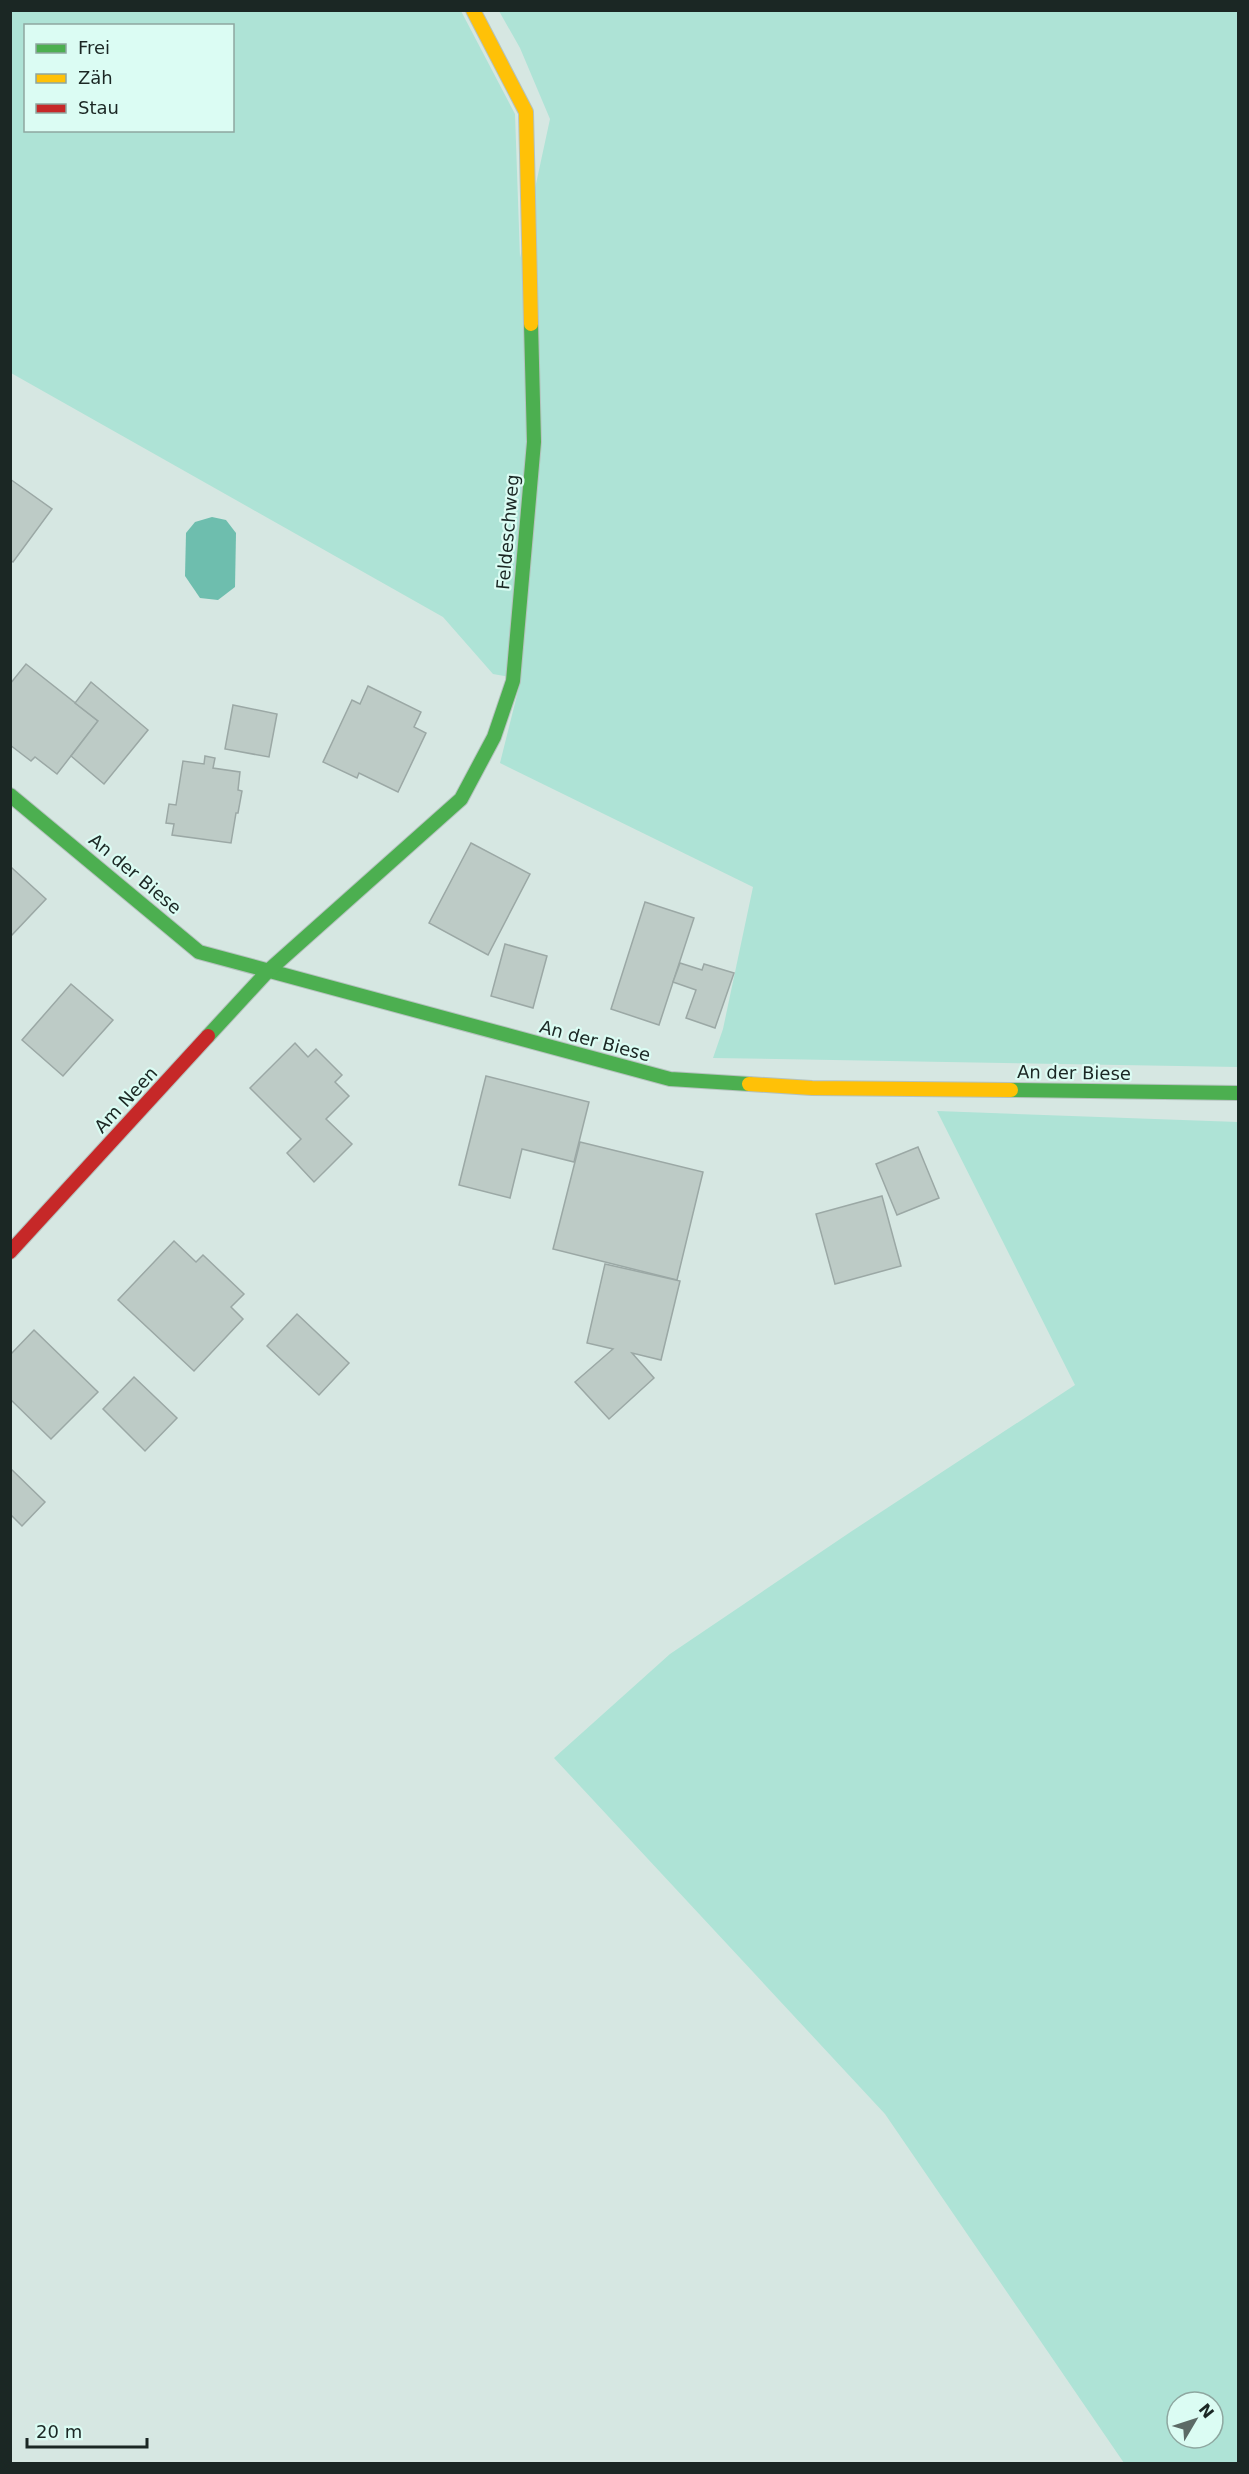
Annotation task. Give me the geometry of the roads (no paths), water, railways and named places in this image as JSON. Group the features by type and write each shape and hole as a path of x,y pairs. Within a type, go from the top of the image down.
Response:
{"street":[{"name":"Feldeschweg","path":"268,970 461,799 494,737 513,681 534,442 526,112 473,10"},
{"name":"An der Biese","path":"10,795 199,952 670,1079 812,1088 1239,1093"},
{"name":"Am Neen","path":"10,1252 268,970"}]}
